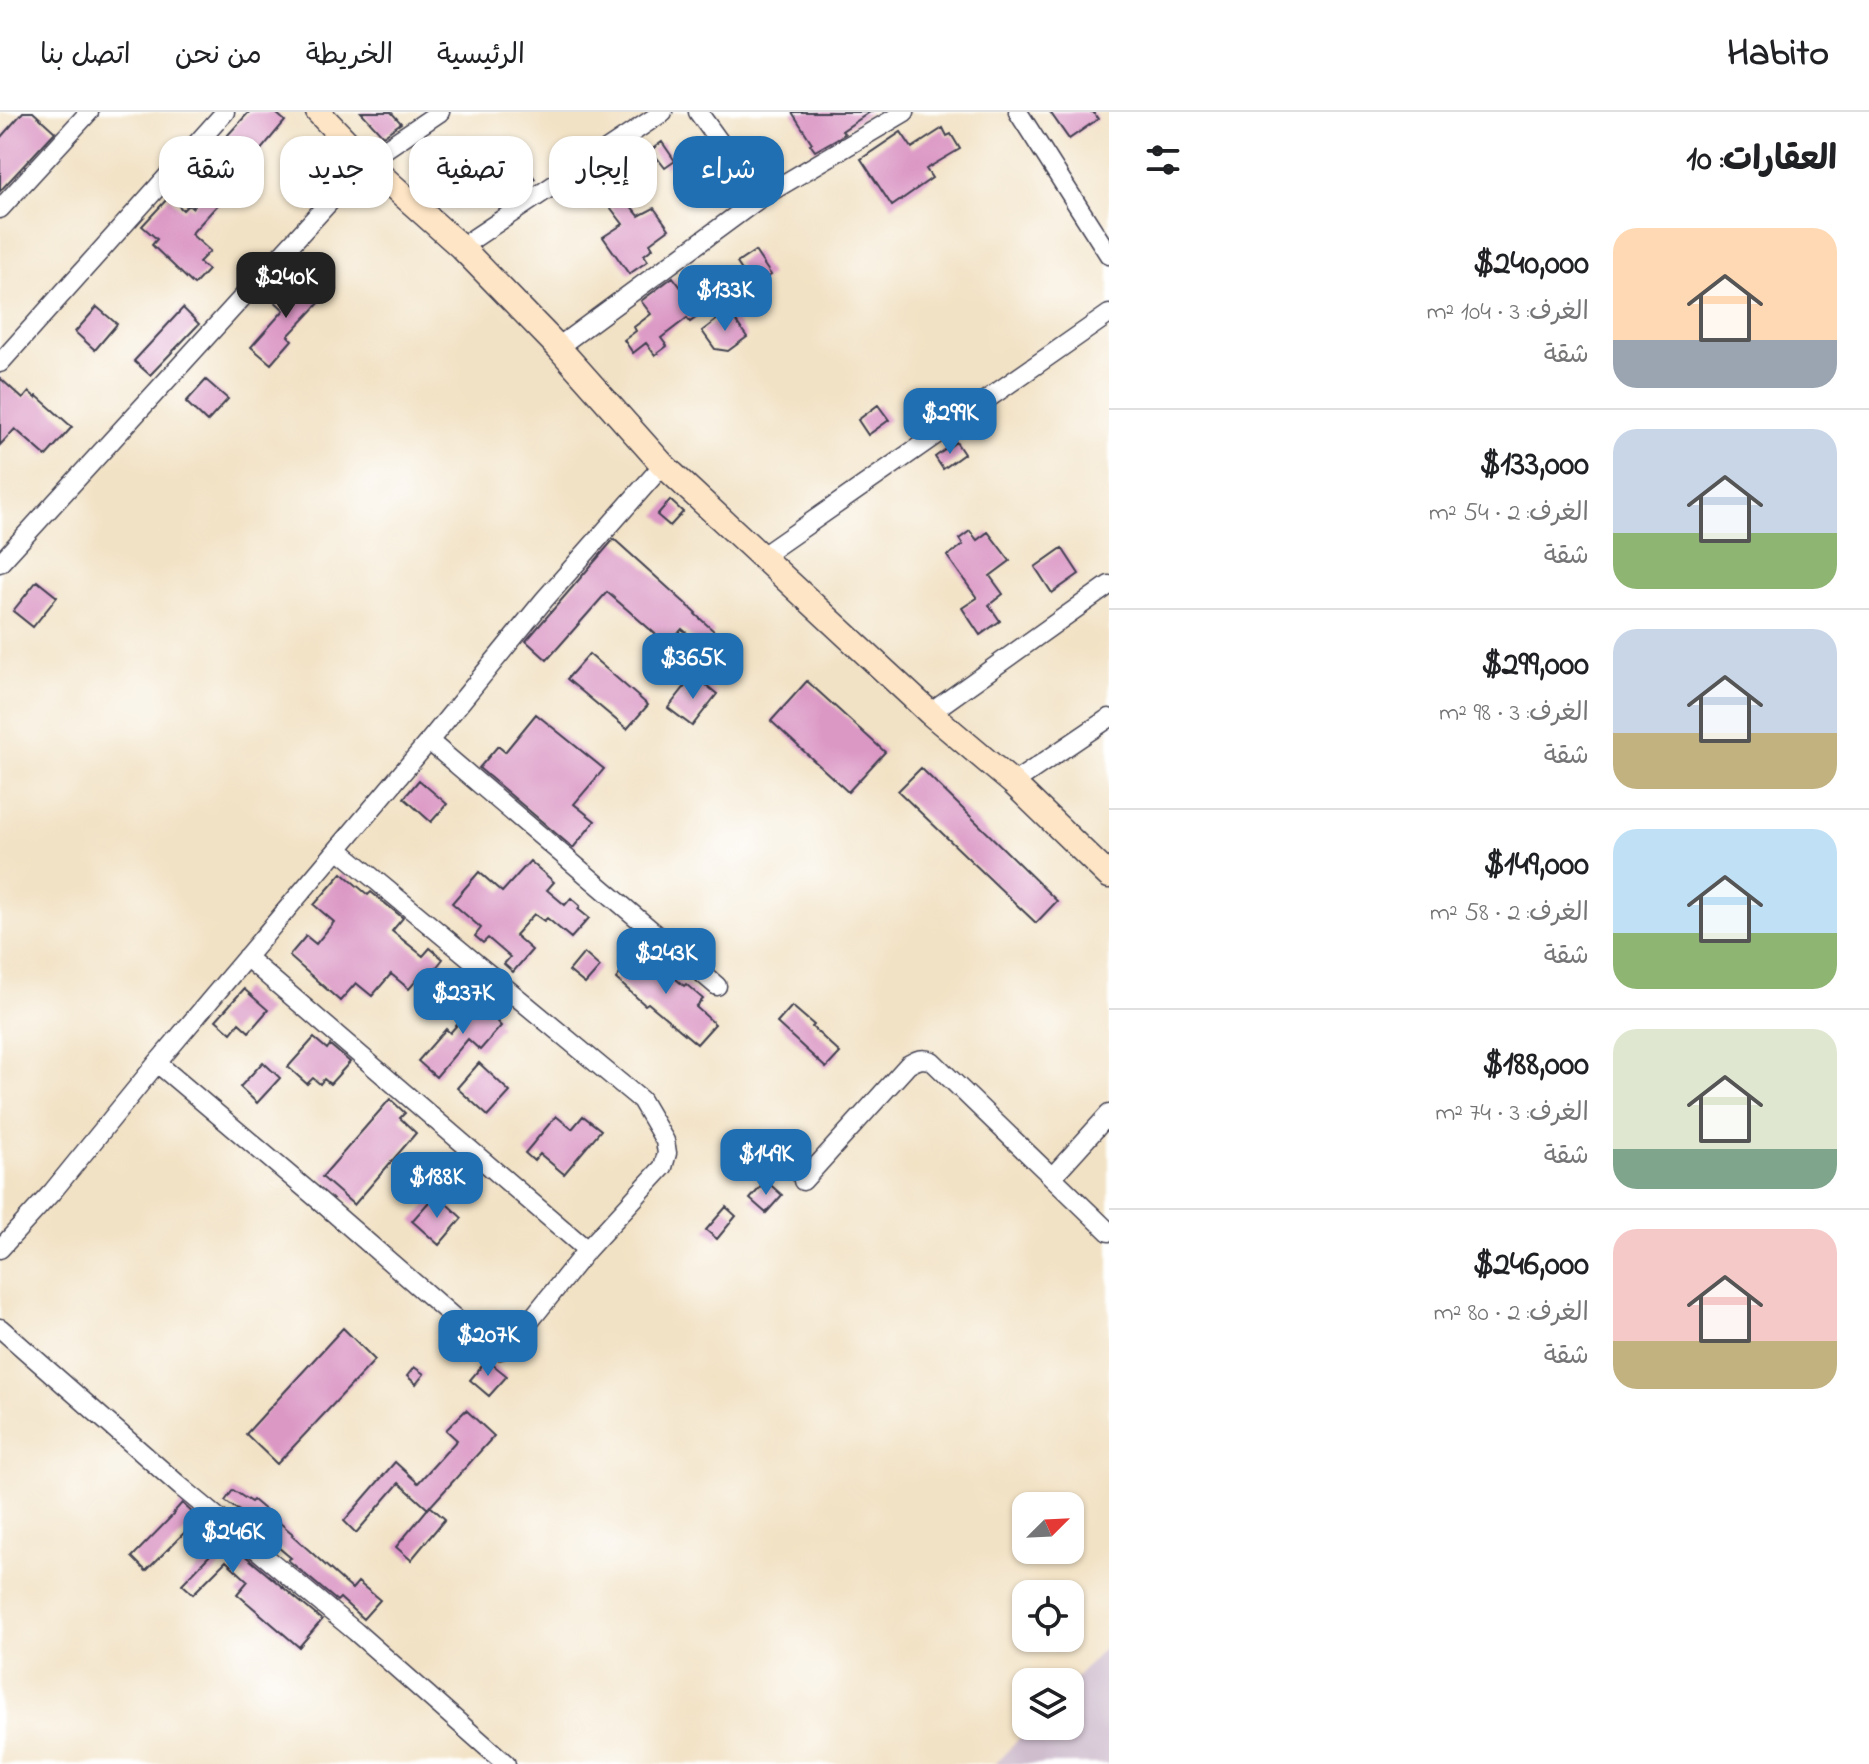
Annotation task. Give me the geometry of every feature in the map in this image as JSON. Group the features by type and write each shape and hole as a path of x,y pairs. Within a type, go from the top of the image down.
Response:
{"street":[{"path":"0,209 89,112"},
{"path":"0,363 225,112"},
{"path":"320,112 342,136"},
{"path":"393,144 440,112"},
{"path":"461,247 663,112"},
{"path":"698,112 715,136"},
{"path":"784,184 905,112"},
{"path":"1018,112 1109,255"},
{"path":"393,186 461,247 558,347 663,465 930,713 1013,783 1109,876"},
{"path":"0,563 324,208"},
{"path":"558,347 746,208"},
{"path":"761,557 1109,314"},
{"path":"0,1249 53,1191 544,600 663,465"},
{"path":"930,713 1109,585"},
{"path":"1013,783 1109,718"},
{"path":"429,741 717,986"},
{"path":"157,1063 494,1351 506,1348 513,1342 587,1250 663,1167 667,1153 665,1141 641,1100 338,849"},
{"path":"246,957 587,1250"},
{"path":"803,1181 908,1065 925,1058 932,1061 1109,1232"},
{"path":"1052,1177 1109,1114"},
{"path":"0,1328 506,1764"}],"shaded area":[{"path":"1109,1643 1109,1764 995,1764 1018,1740 1084,1740 1084,1669"}],"building":[{"path":"23,112 33,112 55,132 0,191 0,138"},
{"path":"249,112 275,112 285,121 264,146 264,136 227,136"},
{"path":"361,112 391,112 401,123 383,136"},
{"path":"792,112 870,112 842,131 845,134 815,151"},
{"path":"1050,112 1093,112 1098,119 1069,139"},
{"path":"943,128 947,136 951,134 960,149 926,169 932,178 892,206 861,159 901,132 912,148"},
{"path":"662,142 673,158 673,162 665,168 657,158 657,146"},
{"path":"159,208 215,208 191,234 210,251 199,262 208,270 194,285 152,245 157,239 142,226"},
{"path":"611,208 632,208 639,216 654,208 669,229 650,243 653,248 644,255 648,261 629,274 603,237 623,224"},
{"path":"755,251 771,275 753,287 737,263"},
{"path":"673,277 701,314 690,322 687,318 661,338 667,346 655,355 646,343 633,353 624,340 636,331 634,327 651,314 641,301"},
{"path":"285,283 293,291 299,285 306,292 310,288 322,300 288,336 292,340 271,364 251,347 284,310 271,298"},
{"path":"97,307 117,324 95,350 75,332"},
{"path":"183,308 199,324 150,375 134,361"},
{"path":"730,313 747,337 728,351 715,349 702,331"},
{"path":"0,378 23,399 29,392 37,396 72,427 46,456 15,429 0,445"},
{"path":"206,380 228,399 207,422 186,402"},
{"path":"878,405 889,420 868,435 858,420"},
{"path":"956,442 964,454 943,469 935,457"},
{"path":"670,500 683,512 670,526 657,515"},
{"path":"970,531 977,540 988,532 1010,561 990,576 1003,594 989,605 1000,621 980,635 962,608 977,598 947,556 963,545 959,539"},
{"path":"614,539 715,632 702,646 682,629 668,645 607,592 547,660 526,641"},
{"path":"1062,548 1079,574 1052,593 1035,567"},
{"path":"37,581 57,597 33,627 13,611"},
{"path":"589,654 648,705 627,729 567,679"},
{"path":"694,675 717,694 692,726 668,708"},
{"path":"807,681 885,752 848,792 771,721"},
{"path":"536,714 604,769 574,804 595,821 573,848 479,768 498,746 505,752"},
{"path":"921,768 1057,901 1036,923 898,791"},
{"path":"419,780 447,804 431,822 404,798"},
{"path":"530,861 554,882 547,890 565,905 571,898 589,918 571,938 547,918 544,921 534,914 515,935 532,950 513,972 504,964 510,957 488,938 483,943 475,936 481,928 452,903 479,872 502,892"},
{"path":"342,873 403,918 392,931 423,956 430,948 443,959 432,973 426,969 409,989 391,974 372,996 356,983 340,1001 289,956 306,936 316,944 334,922 314,905"},
{"path":"639,950 703,999 696,1007 715,1024 697,1044 616,979"},
{"path":"584,953 600,967 585,984 569,971"},
{"path":"244,989 268,1010 249,1032 239,1023 231,1033 216,1020"},
{"path":"483,995 495,1006 491,1010 500,1018 497,1022 501,1026 480,1050 468,1039 436,1077 418,1061 446,1029 450,1033"},
{"path":"792,1006 840,1053 826,1068 777,1023"},
{"path":"314,1038 327,1049 330,1045 350,1062 330,1084 324,1079 320,1084 313,1078 307,1084 288,1067"},
{"path":"263,1062 280,1078 257,1103 240,1087"},
{"path":"479,1063 510,1092 488,1116 457,1088"},
{"path":"390,1099 405,1113 400,1118 416,1133 354,1205 322,1177"},
{"path":"556,1116 572,1129 583,1116 601,1130 564,1174 540,1154 534,1161 525,1153"},
{"path":"766,1181 782,1195 766,1213 750,1199"},
{"path":"436,1194 462,1218 439,1245 412,1221"},
{"path":"726,1207 736,1216 717,1239 706,1230"},
{"path":"343,1328 375,1360 277,1464 246,1434"},
{"path":"487,1360 507,1376 489,1396 470,1380"},
{"path":"414,1367 424,1374 416,1384 407,1376"},
{"path":"466,1410 494,1436 428,1509 399,1483 356,1533 344,1521 395,1462 418,1483 457,1440 446,1430"},
{"path":"233,1490 251,1502 253,1500 352,1589 358,1582 380,1600 363,1619 340,1598 337,1601 225,1501"},
{"path":"182,1503 322,1620 299,1647 237,1594 248,1581 226,1561 193,1594 182,1584 213,1552 189,1528 146,1571 132,1557"},
{"path":"430,1506 445,1519 411,1560 396,1547"}]}
